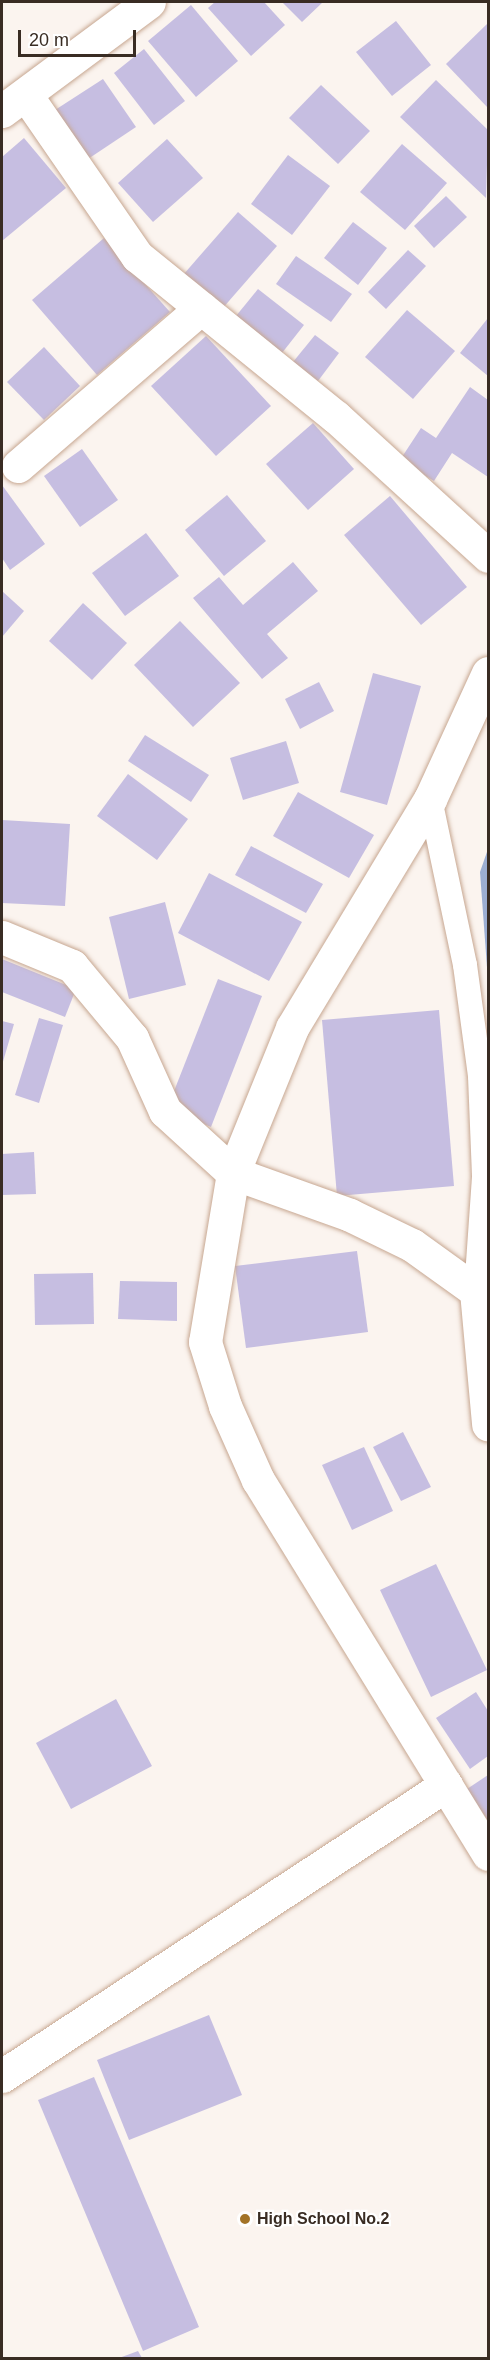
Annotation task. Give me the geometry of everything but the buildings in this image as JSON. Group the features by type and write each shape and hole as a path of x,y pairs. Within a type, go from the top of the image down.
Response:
{"street":[{"path":"149,2 14,103 137,256 336,417 489,556"},
{"path":"18,466 201,308"},
{"path":"489,673 430,799 292,1028 234,1173 205,1342 225,1406 258,1480 489,1854"},
{"path":"2,937 72,966 132,1038 165,1111 234,1173 402,1240 476,1291 489,1424"},
{"path":"2,2076 446,1785"}],"lane":[{"path":"430,799 465,965 480,1076 484,1177 476,1291"}],"water":[{"path":"488,849 488,981 480,872"}],"place":[{"name":"High School No.2","path":"245,2219"}]}
